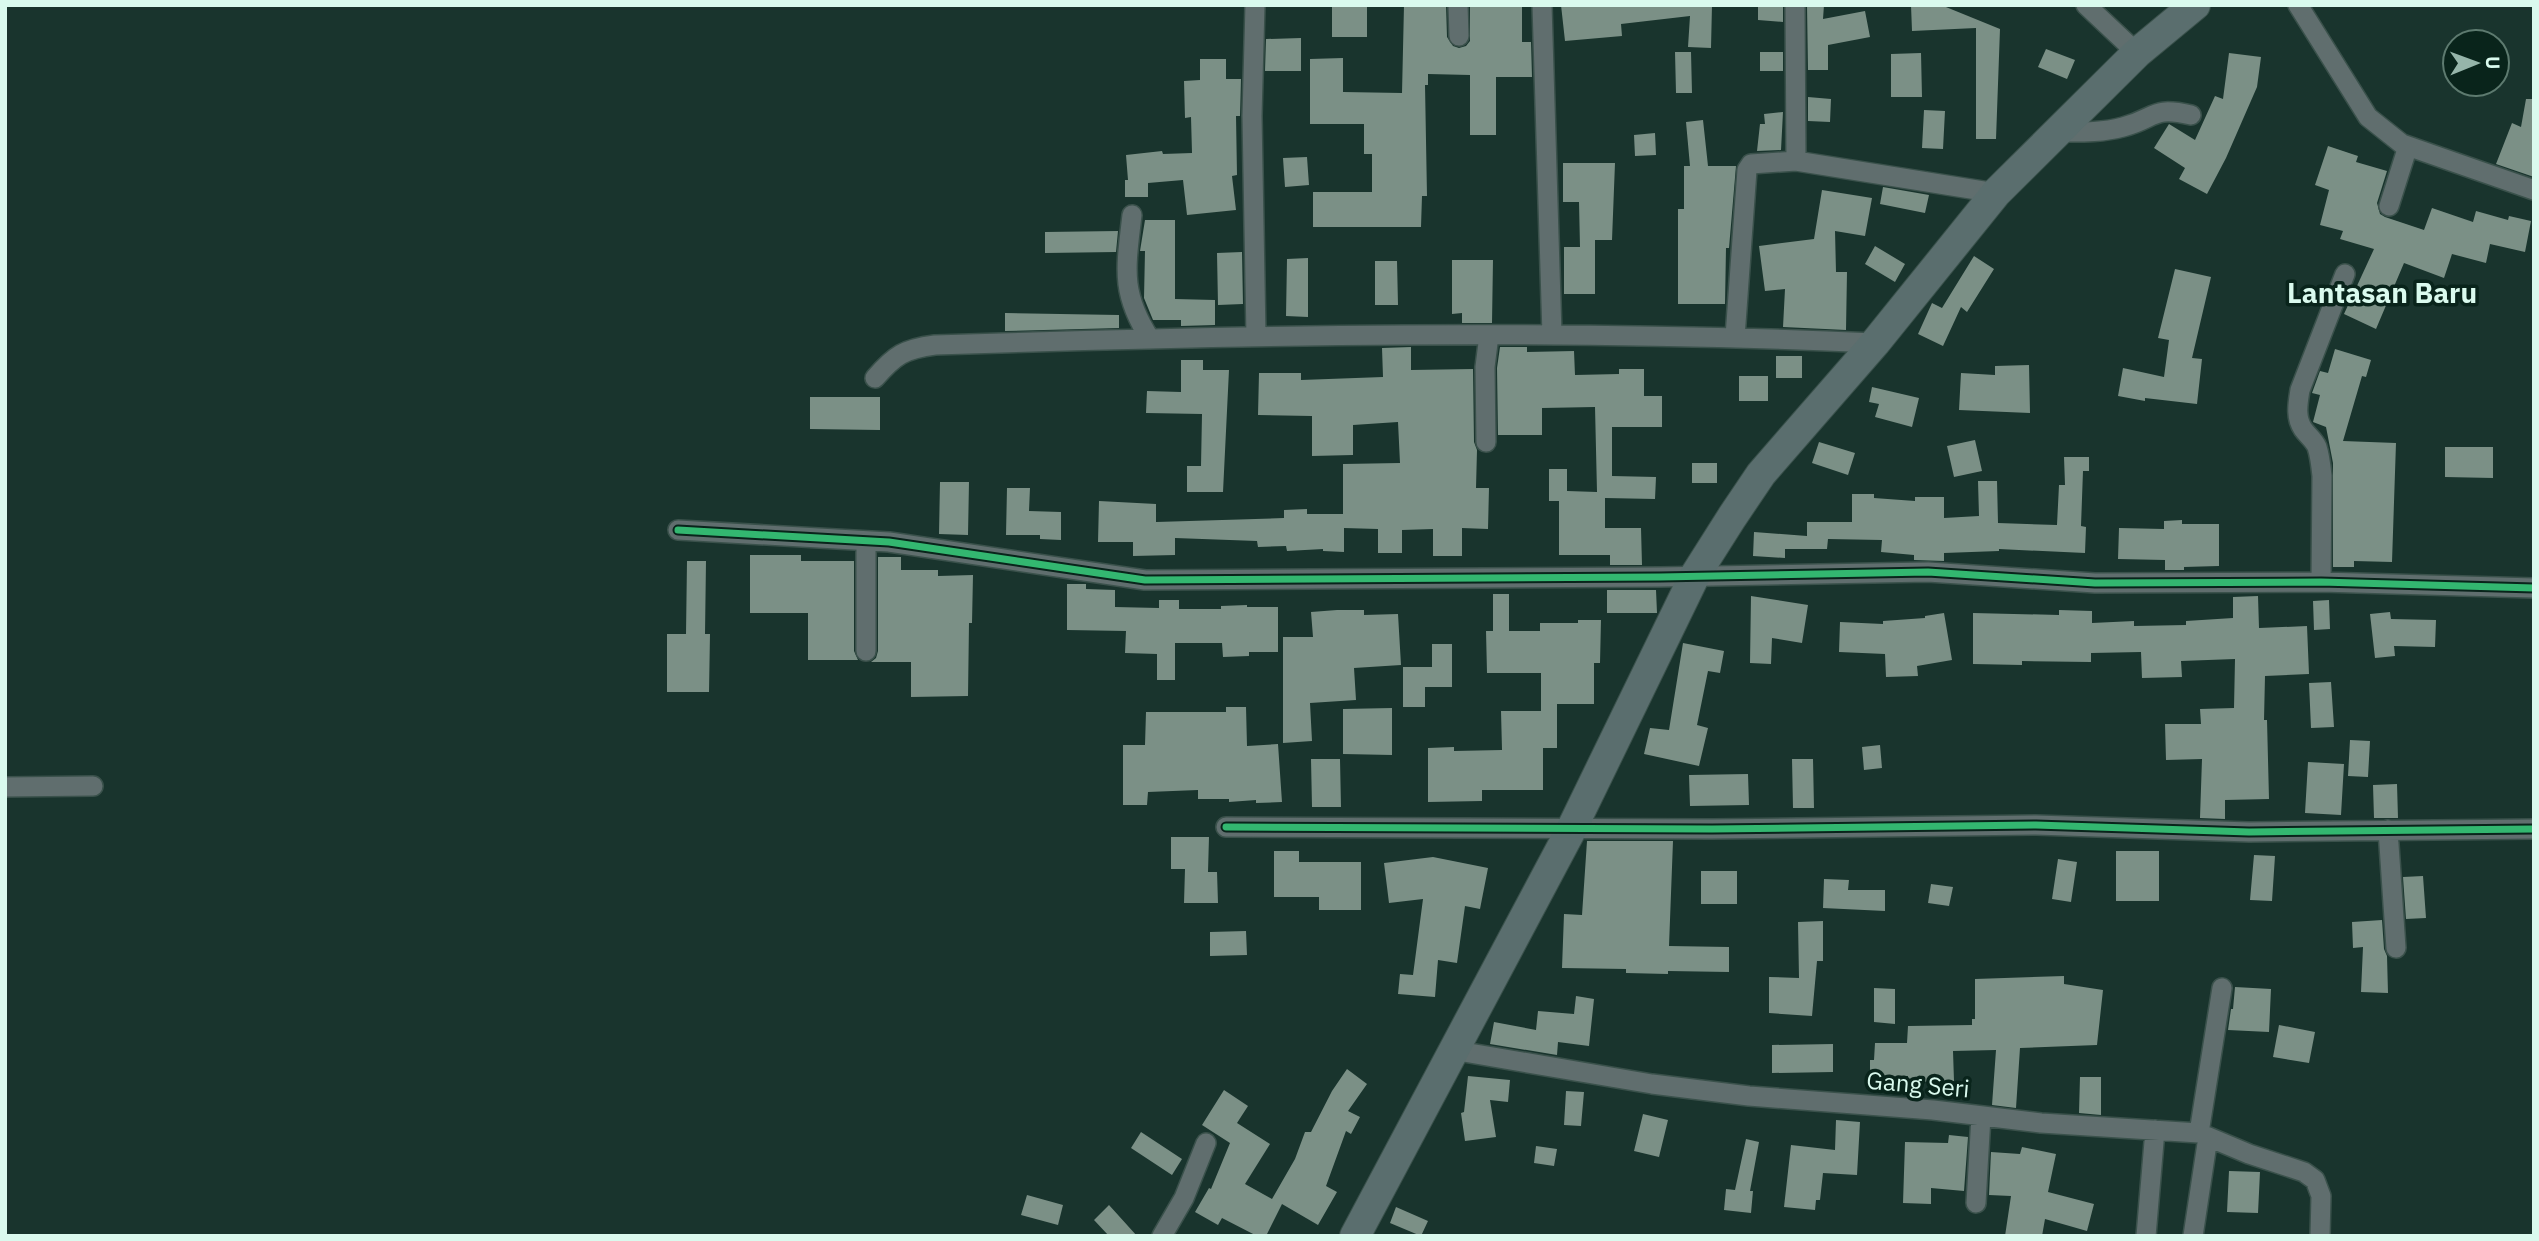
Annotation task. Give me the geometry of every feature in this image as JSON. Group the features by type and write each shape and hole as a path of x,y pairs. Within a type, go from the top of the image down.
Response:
{"main road":[{"path":"1355,1236 1571,830 1694,577 1761,474 1875,343 1997,193 2137,53 2195,5"}],"street":[{"path":"1255,5 1252,116 1256,337"},
{"path":"1458,5 1459,36"},
{"path":"1542,5 1552,335"},
{"path":"1795,5 1796,161"},
{"path":"2086,5 2137,53"},
{"path":"2298,5 2368,117 2386,133 2408,146 2534,190"},
{"path":"2057,132 2125,127 2161,110 2191,115"},
{"path":"2389,206 2408,146"},
{"path":"1735,337 1748,167 1759,163 1796,161 1997,193"},
{"path":"1132,215 1128,290 1132,307 1150,339"},
{"path":"2321,582 2320,458 2314,440 2302,428 2298,403 2300,390 2345,275"},
{"path":"1486,442 1485,367 1489,335"},
{"path":"875,378 892,358 916,347 1150,339 1489,335 1735,337 1875,343"},
{"path":"678,530 866,541 1145,580 1694,577 1928,572 2095,583 2321,582 2534,588"},
{"path":"866,541 866,651"},
{"path":"5,786 93,786"},
{"path":"1226,827 1571,830 2036,825 2249,832 2534,829"},
{"path":"2388,830 2396,948"},
{"path":"2193,1236 2222,988"},
{"name":"Gang Seri","path":"1452,1051 1651,1084 1749,1096 2204,1135 2249,1154 2304,1172 2315,1180 2321,1196 2320,1236"},
{"path":"1976,1203 1981,1116"},
{"path":"2146,1236 2155,1130"},
{"path":"1162,1236 1188,1189 1206,1143"}],"building":[{"path":"1332,5 1367,5 1367,37 1332,37"},
{"path":"1404,5 1446,5 1447,37 1453,46 1459,48 1470,41 1470,5 1522,5 1522,42 1531,42 1532,77 1496,77 1496,135 1470,135 1470,75 1428,74 1428,85 1425,85 1427,196 1422,196 1421,227 1313,227 1313,192 1372,192 1372,154 1364,154 1364,124 1310,124 1310,59 1343,58 1343,92 1402,93"},
{"path":"1561,5 1712,5 1711,48 1688,47 1690,16 1621,24 1622,36 1565,41"},
{"path":"1758,5 1783,5 1783,22 1758,20"},
{"path":"1807,5 1824,5 1823,19 1865,11 1870,37 1828,45 1828,70 1808,70"},
{"path":"1911,5 1941,5 2000,29 1996,139 1976,139 1976,28 1912,31"},
{"path":"1301,38 1301,71 1265,71 1266,39"},
{"path":"2046,49 2075,60 2067,79 2038,67"},
{"path":"1675,52 1691,52 1692,93 1676,93"},
{"path":"1760,52 1783,52 1783,71 1760,71"},
{"path":"1921,53 1922,97 1891,97 1891,54"},
{"path":"2229,53 2261,57 2257,87 2207,194 2179,179 2185,168 2154,148 2169,124 2195,140 2215,96 2223,99"},
{"path":"1200,59 1226,59 1226,79 1241,79 1240,116 1236,116 1237,175 1232,176 1236,210 1187,215 1183,180 1148,183 1148,197 1125,197 1125,180 1128,180 1126,155 1162,151 1163,154 1192,153 1191,117 1185,118 1184,81 1200,80"},
{"path":"1808,97 1831,99 1830,122 1808,121"},
{"path":"2526,99 2534,99 2534,177 2496,164 2512,123 2521,127"},
{"path":"1924,110 1945,111 1943,149 1922,148"},
{"path":"1783,112 1781,150 1757,151 1760,124 1765,124 1764,114"},
{"path":"1703,120 1708,166 1736,166 1729,248 1726,248 1725,304 1678,304 1678,209 1684,209 1684,166 1690,166 1686,122"},
{"path":"1655,133 1656,155 1635,156 1634,135"},
{"path":"2328,146 2358,156 2356,162 2387,171 2377,203 2380,214 2385,217 2424,230 2432,208 2473,222 2476,211 2508,220 2509,216 2531,221 2525,252 2490,244 2486,263 2452,254 2444,278 2404,263 2376,329 2344,314 2374,249 2340,239 2343,231 2320,225 2329,190 2315,185"},
{"path":"1307,157 1309,185 1285,187 1283,158"},
{"path":"1563,163 1615,163 1612,240 1595,240 1595,294 1564,294 1564,247 1580,247 1579,202 1563,202"},
{"path":"1883,187 1929,195 1925,213 1880,204"},
{"path":"1822,190 1872,198 1865,236 1835,231 1836,272 1847,272 1846,330 1783,327 1785,289 1765,291 1759,246 1814,239"},
{"path":"1145,220 1175,220 1175,299 1215,300 1215,325 1181,326 1181,320 1153,320 1144,298 1145,251 1140,251"},
{"path":"1118,231 1116,252 1045,253 1045,232"},
{"path":"1875,246 1905,264 1895,282 1865,264"},
{"path":"1242,252 1243,304 1218,305 1217,253"},
{"path":"1974,256 1994,269 1967,312 1961,307 1943,346 1918,334 1932,303 1942,308"},
{"path":"1308,258 1308,317 1286,316 1287,259"},
{"path":"1452,260 1493,260 1492,323 1462,323 1462,313 1452,314"},
{"path":"1375,261 1397,261 1398,305 1375,305"},
{"path":"2175,269 2211,277 2192,358 2202,359 2197,404 2145,398 2145,401 2118,396 2123,368 2164,377 2169,340 2158,338"},
{"path":"1005,313 1119,315 1119,328 1005,331"},
{"path":"1411,347 1411,370 1473,369 1476,488 1489,488 1488,529 1462,528 1462,556 1433,556 1433,529 1402,530 1402,553 1378,553 1378,529 1344,528 1344,552 1323,549 1287,551 1286,546 1258,547 1257,541 1175,538 1175,555 1133,556 1133,542 1098,542 1099,501 1156,504 1156,522 1284,518 1284,510 1307,509 1307,514 1343,514 1343,464 1400,463 1398,422 1353,425 1353,455 1312,456 1312,416 1258,415 1259,373 1301,373 1301,380 1383,377 1382,348"},
{"path":"1500,347 1527,347 1527,352 1574,351 1575,375 1619,374 1619,369 1644,369 1644,396 1662,396 1662,427 1612,427 1612,476 1656,477 1655,499 1605,498 1605,528 1641,528 1642,565 1610,565 1610,555 1559,555 1559,501 1549,501 1549,469 1567,469 1567,491 1597,492 1595,407 1542,408 1542,435 1498,435 1497,368"},
{"path":"2335,349 2371,360 2366,377 2362,376 2343,441 2396,443 2392,562 2354,561 2354,567 2333,567 2333,463 2326,427 2313,422 2320,395 2312,393 2320,371 2328,373"},
{"path":"1776,356 1802,356 1802,378 1776,378"},
{"path":"1181,360 1203,360 1203,370 1229,370 1223,492 1187,492 1187,466 1201,466 1202,414 1146,413 1147,391 1181,392"},
{"path":"2029,365 2030,413 1959,410 1961,373 1995,375 1995,366"},
{"path":"1739,376 1768,376 1768,401 1739,401"},
{"path":"1872,387 1919,398 1912,427 1875,417 1879,404 1869,402"},
{"path":"810,397 880,397 880,430 810,429"},
{"path":"1975,440 1982,471 1954,477 1947,446"},
{"path":"1819,442 1855,453 1848,475 1812,463"},
{"path":"2445,447 2493,447 2493,478 2445,477"},
{"path":"2064,457 2089,457 2089,471 2083,471 2081,526 2086,527 2085,553 1999,549 1944,553 1944,561 1914,560 1914,555 1881,552 1882,540 1828,539 1827,549 1785,549 1785,558 1753,556 1754,532 1807,536 1807,522 1852,522 1852,494 1874,494 1874,498 1915,501 1915,497 1944,497 1944,518 1979,516 1978,481 1997,481 1998,523 2057,525 2059,485 2065,485"},
{"path":"1692,463 1717,463 1717,483 1692,483"},
{"path":"940,482 969,482 968,535 939,534"},
{"path":"1007,488 1030,488 1029,511 1061,512 1061,540 1040,539 1040,535 1006,535"},
{"path":"2182,520 2182,524 2219,524 2219,566 2165,570 2165,560 2118,559 2119,528 2164,529 2164,521"},
{"path":"750,555 801,555 801,561 854,561 854,651 858,660 808,660 808,613 750,613"},
{"path":"878,557 901,557 901,570 938,570 938,576 973,575 968,696 911,697 911,662 871,662 878,651"},
{"path":"687,561 706,561 705,634 710,634 709,692 667,692 667,634 686,634"},
{"path":"1067,584 1086,584 1086,589 1115,590 1115,607 1159,608 1159,600 1179,600 1179,609 1221,609 1221,606 1247,605 1278,607 1278,652 1249,652 1249,656 1223,657 1222,643 1175,643 1175,680 1157,680 1157,654 1125,653 1126,631 1067,630"},
{"path":"1607,590 1656,590 1657,613 1607,613"},
{"path":"1493,594 1509,594 1509,631 1540,631 1540,623 1601,620 1600,663 1594,663 1594,704 1557,704 1557,748 1543,748 1543,790 1482,790 1482,801 1428,802 1428,748 1454,747 1454,751 1502,750 1501,711 1541,711 1541,673 1487,673 1486,631 1493,631"},
{"path":"1751,596 1808,605 1802,643 1772,638 1771,664 1750,663"},
{"path":"2258,596 2259,628 2307,626 2309,674 2265,676 2264,720 2267,720 2269,799 2225,800 2225,819 2200,818 2202,759 2166,760 2165,724 2201,724 2200,709 2234,708 2235,659 2181,661 2182,677 2142,678 2141,652 2091,653 2091,662 2022,661 2022,665 1973,664 1973,613 2059,615 2059,610 2092,611 2092,623 2134,621 2134,626 2186,625 2186,621 2233,618 2233,597"},
{"path":"2329,600 2330,629 2314,630 2313,601"},
{"path":"1364,610 1364,615 1398,614 1401,665 1354,668 1356,700 1310,703 1312,741 1283,743 1283,637 1313,637 1311,612"},
{"path":"2390,612 2391,619 2436,620 2435,647 2394,646 2395,656 2375,658 2370,614"},
{"path":"1944,613 1952,660 1917,666 1918,676 1886,677 1885,654 1839,652 1840,622 1883,624 1883,621 1925,618"},
{"path":"1683,643 1724,651 1720,673 1708,671 1697,725 1708,728 1699,766 1644,754 1650,728 1669,730"},
{"path":"1432,644 1452,644 1452,687 1425,687 1425,707 1403,707 1403,667 1432,667"},
{"path":"2331,682 2334,727 2311,728 2309,683"},
{"path":"1226,707 1246,707 1247,746 1278,744 1282,802 1198,799 1198,790 1148,792 1147,805 1123,805 1123,745 1145,745 1146,712 1226,712"},
{"path":"1392,708 1392,755 1343,754 1343,709"},
{"path":"2350,740 2370,741 2368,777 2348,776"},
{"path":"1880,745 1882,768 1864,770 1862,747"},
{"path":"1311,759 1340,759 1341,807 1312,807"},
{"path":"1792,759 1813,759 1814,808 1793,808"},
{"path":"2308,762 2344,764 2341,815 2305,813"},
{"path":"1748,774 1749,805 1690,806 1689,775"},
{"path":"2397,784 2398,818 2374,818 2373,785"},
{"path":"1171,837 1209,837 1208,872 1217,872 1218,903 1184,903 1185,869 1171,869"},
{"path":"1587,841 1673,841 1669,946 1729,947 1729,972 1626,973 1626,969 1562,968 1564,914 1582,915"},
{"path":"1274,851 1299,851 1299,862 1361,862 1361,910 1319,910 1319,897 1274,897"},
{"path":"2116,851 2159,851 2159,901 2116,901"},
{"path":"2254,855 2275,856 2272,901 2250,900"},
{"path":"1433,857 1488,868 1480,909 1465,906 1457,963 1438,960 1435,997 1398,994 1400,974 1413,975 1423,899 1389,903 1384,863"},
{"path":"2058,859 2077,862 2071,902 2052,899"},
{"path":"1701,871 1737,871 1737,904 1701,904"},
{"path":"2423,876 2426,918 2406,919 2403,877"},
{"path":"1824,879 1849,880 1848,890 1885,890 1885,911 1823,908"},
{"path":"1931,884 1953,887 1949,906 1928,903"},
{"path":"2382,920 2388,993 2361,992 2363,947 2353,948 2352,922"},
{"path":"1823,921 1823,961 1817,961 1812,1016 1769,1013 1769,977 1799,978 1798,922"},
{"path":"1246,931 1247,955 1210,956 1210,932"},
{"path":"2064,976 2064,984 2103,990 2097,1045 2020,1048 2016,1108 1992,1105 1996,1050 1953,1051 1954,1081 1908,1082 1908,1076 1870,1077 1870,1060 1874,1060 1875,1043 1907,1043 1908,1026 1972,1025 1972,1019 1975,1019 1975,979"},
{"path":"2235,987 2271,989 2269,1032 2228,1030"},
{"path":"1874,988 1895,989 1895,1024 1874,1022"},
{"path":"1576,996 1594,999 1589,1046 1558,1042 1557,1055 1490,1044 1494,1022 1536,1030 1538,1011 1574,1014"},
{"path":"2279,1025 2315,1032 2309,1063 2273,1057"},
{"path":"1833,1044 1833,1072 1772,1073 1772,1045"},
{"path":"1347,1069 1367,1084 1348,1111 1360,1117 1351,1134 1346,1131 1326,1186 1337,1192 1318,1225 1282,1204 1266,1236 1257,1236 1222,1218 1218,1225 1195,1212 1209,1188 1211,1189 1230,1143 1202,1125 1224,1090 1248,1106 1237,1123 1270,1144 1245,1184 1272,1199 1295,1159 1305,1132 1311,1132 1332,1091"},
{"path":"1468,1076 1510,1080 1508,1102 1490,1100 1496,1137 1465,1141 1461,1113 1464,1112"},
{"path":"2080,1077 2101,1077 2101,1115 2079,1113"},
{"path":"1566,1091 1584,1092 1581,1126 1564,1125"},
{"path":"1643,1114 1668,1120 1659,1157 1634,1151"},
{"path":"1836,1120 1860,1122 1857,1175 1823,1173 1820,1200 1816,1200 1815,1210 1784,1207 1791,1145 1835,1150"},
{"path":"1141,1132 1182,1159 1172,1175 1131,1148"},
{"path":"1949,1135 1968,1137 1964,1191 1931,1188 1931,1204 1903,1203 1905,1142 1948,1143"},
{"path":"1746,1139 1759,1142 1750,1191 1753,1191 1751,1213 1724,1210 1726,1189 1735,1190"},
{"path":"1536,1146 1557,1149 1554,1166 1534,1163"},
{"path":"2022,1147 2056,1154 2048,1192 2094,1204 2087,1231 2045,1219 2042,1236 2005,1236 2011,1196 1989,1195 1991,1152 2020,1154"},
{"path":"2229,1171 2260,1172 2258,1213 2227,1212"},
{"path":"1027,1195 1063,1205 1058,1225 1021,1215"},
{"path":"1109,1205 1137,1236 1109,1236 1094,1220"},
{"path":"1396,1207 1428,1221 1421,1236 1390,1223"}],"cycle path":[{"path":"678,530 889,542 1145,580 1660,577 1928,572 2095,583 2321,582 2534,588"},
{"path":"1226,827 1712,829 2036,825 2249,832 2534,829"}],"district":[{"name":"Lantasan Baru","path":"2382,293"}]}
